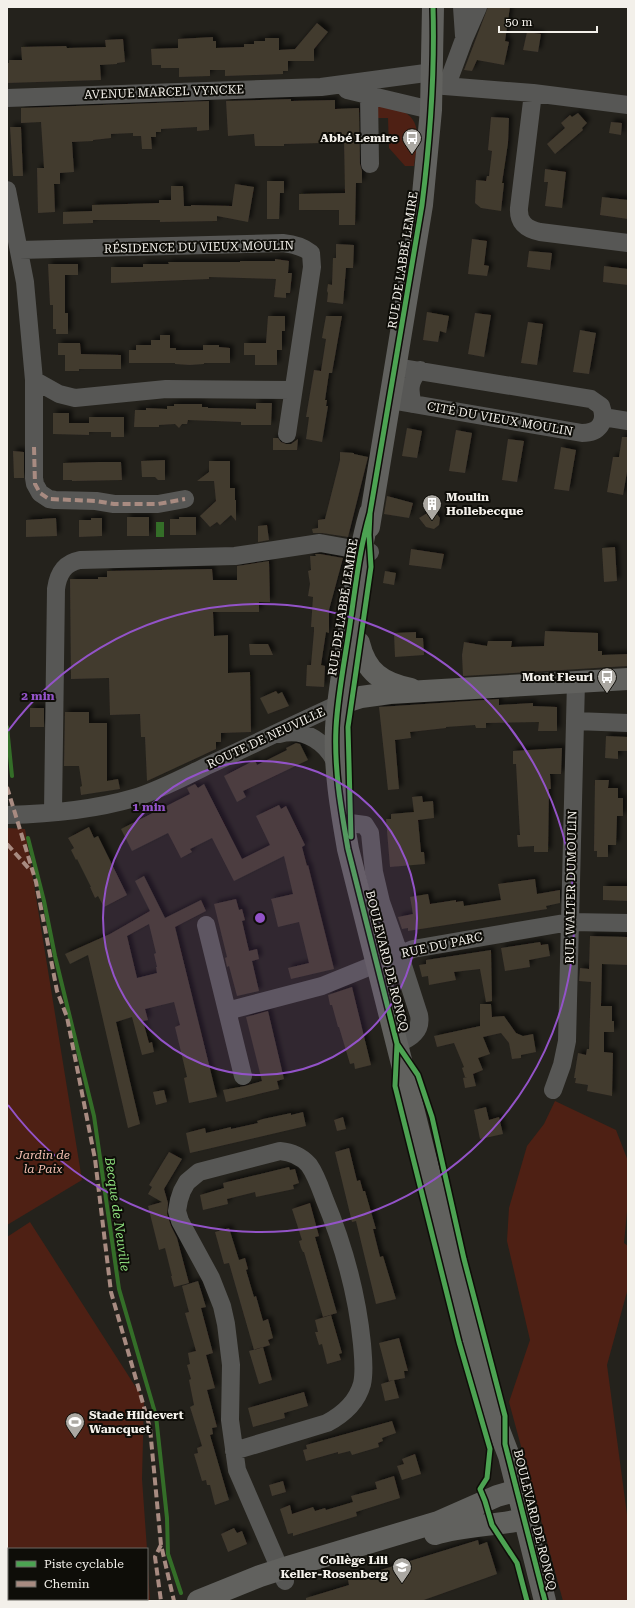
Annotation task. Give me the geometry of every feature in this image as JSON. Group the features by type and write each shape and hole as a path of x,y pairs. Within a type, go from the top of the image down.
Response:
{"main road":[{"name":"RUE DE L'ABBÉ LEMIRE","path":"345,702 370,513 422,205 431,110 437,80 433,7"},
{"name":"RUE DE L'ABBÉ LEMIRE","path":"345,702 360,643 371,567 366,551"},
{"path":"360,643 365,662 377,675 393,684 432,691"},
{"name":"ROUTE DE NEUVILLE","path":"345,702 373,695 628,679"},
{"name":"BOULEVARD DE RONCQ","path":"345,702 336,729 337,766 348,849 378,963 484,1391 505,1444 512,1491 534,1601"},
{"name":"BOULEVARD DE RONCQ","path":"345,702 348,742 350,823 357,882"},
{"path":"282,1575 434,1523 512,1491"},
{"path":"203,1599 282,1575 445,1531 519,1520"},
{"name":"BOULEVARD DE RONCQ","path":"519,1520 545,1601"}],"street":[{"path":"462,7 464,39"},
{"path":"437,80 464,39 478,7"},
{"name":"AVENUE MARCEL VYNCKE","path":"7,98 321,87 437,80 628,105"},
{"name":"AVENUE MARCEL VYNCKE","path":"321,87 350,90 421,109 431,110"},
{"path":"533,93 519,208 522,224 533,231 628,243"},
{"path":"369,94 370,164"},
{"path":"7,190 27,298 34,380 34,478 37,489 44,496 55,500 96,501 114,504 158,504 185,498"},
{"name":"RÉSIDENCE DU VIEUX MOULIN","path":"19,250 283,243 300,246 311,253 312,267 287,434"},
{"path":"395,367 591,399 601,406 603,417 628,421"},
{"path":"413,404 410,396 410,386 420,370"},
{"path":"34,380 59,394 75,398 166,390 294,390"},
{"name":"CITÉ DU VIEUX MOULIN","path":"390,400 582,433 594,431 598,427 603,417"},
{"path":"53,812 56,589 60,575 67,565 73,561 80,560 235,556 320,543 366,551"},
{"name":"RUE WALTER DUMOULIN","path":"553,1090 562,1065 567,1041 576,682"},
{"name":"ROUTE DE NEUVILLE","path":"7,815 53,812 109,804 151,792 345,702"},
{"path":"575,721 628,723"},
{"path":"271,736 293,732 309,736 324,745 337,766"},
{"path":"350,823 366,825 370,833 374,872 381,902 420,1019 416,1032 407,1040 397,1044"},
{"name":"RUE DU PARC","path":"227,1011 322,986 399,953 413,949 570,922 628,923"},
{"path":"206,926 243,1076"},
{"path":"234,1451 327,1423 336,1418 353,1403 358,1396 364,1376 360,1325 354,1292 339,1235 313,1172 301,1158 294,1153 280,1151 199,1172 187,1182 182,1191 178,1211 180,1221 212,1278 222,1306 231,1352 230,1420 234,1451 237,1470 282,1575"}],"green space":[{"path":"377,104 404,112 410,116 414,122 417,144 414,166 405,166 389,148 388,118 377,118"},
{"name":"Jardin de la Paix","path":"7,828 25,829 82,1180 7,1225"},
{"path":"555,1101 616,1130 628,1161 628,1201 624,1243 628,1246 628,1288 607,1365 628,1522 628,1601 563,1601 509,1402 530,1340 507,1241 509,1208 527,1146 544,1124"},
{"name":"Stade Hildevert Wancquet","path":"30,1222 144,1400 142,1479 147,1548 8,1548 8,1600 148,1600 148,1568 150,1601 7,1601 7,1237"}],"shaded area":[{"path":"156,522 164,522 164,537 156,537"}],"building":[{"path":"488,7 510,7 505,41 509,42 504,65 477,60 472,71 464,70"},
{"path":"317,23 328,32 314,49 314,61 288,61 288,71 283,71 283,74 225,76 225,70 210,70 210,76 179,77 179,68 161,68 161,65 152,65 151,49 178,48 178,39 213,37 213,41 216,41 216,48 244,47 244,44 254,44 254,41 265,41 265,38 279,38 279,50 295,49"},
{"path":"527,32 541,34 538,52 523,50"},
{"path":"123,39 125,62 100,65 101,80 7,83 7,63 9,63 9,60 22,60 21,47 106,47 105,40"},
{"path":"291,99 291,101 335,100 335,109 359,108 360,164 362,171 362,183 356,183 355,225 339,225 339,210 299,210 299,194 345,193 344,138 322,139 322,143 284,144 284,146 255,146 254,134 228,136 226,101"},
{"path":"209,101 209,130 197,131 197,127 161,129 161,132 156,132 156,137 151,137 152,149 142,149 141,136 133,136 133,133 111,134 111,138 72,142 74,172 60,173 60,184 54,184 55,212 38,213 37,168 44,168 41,122 21,123 21,108"},
{"path":"578,113 587,123 582,128 583,130 555,154 547,144 565,128 561,123 570,115 572,117"},
{"path":"491,117 509,118 508,143 502,183 504,183 501,211 481,208 475,203 476,180 486,181 487,176 489,176 492,151 488,150"},
{"path":"611,122 622,123 621,135 609,133"},
{"path":"10,127 21,127 23,176 13,176"},
{"path":"545,169 566,172 562,208 545,206 548,182 544,182"},
{"path":"267,181 284,181 284,193 280,193 279,219 267,219"},
{"path":"235,184 254,187 248,222 217,216 217,221 160,222 160,220 93,220 93,223 63,224 63,212 92,211 92,205 159,203 159,200 171,200 171,186 183,186 184,206 232,206"},
{"path":"602,197 628,200 628,219 600,215"},
{"path":"472,239 487,241 484,265 489,266 487,276 468,274"},
{"path":"336,244 354,245 353,268 346,268 343,304 327,302 328,284 332,285 333,258 336,258"},
{"path":"529,251 552,253 550,270 527,267"},
{"path":"275,259 289,261 288,273 292,273 290,293 286,293 286,298 274,297 276,279 209,277 209,279 111,283 111,267 143,267 143,264 169,264 168,262 240,262 275,261"},
{"path":"48,264 78,264 78,275 65,275 65,313 68,313 68,334 56,334 56,329 53,329 53,305 50,305"},
{"path":"604,266 628,269 628,285 603,282"},
{"path":"427,312 449,316 446,333 440,331 438,342 423,340"},
{"path":"475,313 491,315 484,357 468,354"},
{"path":"268,316 285,316 285,331 282,331 282,350 277,350 277,365 255,365 255,355 244,355 244,343 266,343"},
{"path":"326,316 342,316 332,373 329,373 325,400 327,400 326,406 328,406 322,442 306,439 309,417 306,417 314,370 321,371 326,339 322,338"},
{"path":"528,322 543,324 537,365 521,363"},
{"path":"580,330 596,333 589,374 573,372"},
{"path":"160,335 170,335 170,348 176,348 176,350 203,350 203,345 219,345 219,347 230,348 230,363 204,363 190,365 175,363 129,363 129,350 136,350 136,345 151,345 151,340 160,340"},
{"path":"58,343 80,343 81,354 121,355 121,369 79,369 79,371 65,371 65,355 58,355"},
{"path":"256,403 272,403 271,425 241,425 241,422 188,420 187,424 182,424 179,428 175,424 159,425 159,427 134,427 135,410 146,410 146,408 167,409 167,406 174,406 174,404 202,404 202,407 208,408 256,409"},
{"path":"53,413 69,413 69,423 89,423 89,417 124,417 124,437 111,437 111,432 89,432 89,435 53,434"},
{"path":"407,428 422,431 417,458 402,456"},
{"path":"456,430 472,433 465,473 449,471"},
{"path":"622,437 628,437 628,466 623,495 607,492 613,457 619,457"},
{"path":"273,438 278,438 281,442 286,444 291,444 298,439 297,450 273,450"},
{"path":"508,439 524,441 517,482 502,480"},
{"path":"561,447 576,450 569,491 554,489"},
{"path":"13,451 24,452 24,478 14,478"},
{"path":"340,452 354,453 368,457 348,537 313,533 312,529 318,528 318,520 325,519 340,460"},
{"path":"165,460 165,480 158,480 155,477 142,477 141,461"},
{"path":"209,461 230,461 230,488 235,488 236,500 236,521 231,515 220,525 217,522 210,527 200,516 216,501 214,481 197,481 209,472"},
{"path":"121,462 122,480 63,480 63,463"},
{"path":"387,496 413,503 409,518 384,514"},
{"name":"Moulin Hollebecque","path":"429,512 436,513 440,518 439,525 434,529 426,527 419,518"},
{"path":"127,517 149,517 149,536 127,536"},
{"path":"179,517 196,517 196,535 170,535 170,519 179,519"},
{"path":"56,518 57,536 26,537 26,520"},
{"path":"91,518 102,518 102,536 79,537 79,520 91,520"},
{"path":"267,525 269,540 258,542 258,526"},
{"path":"615,547 617,581 604,582 602,548"},
{"path":"411,549 444,554 441,569 409,565"},
{"path":"315,554 343,558 329,610 329,633 326,632 321,665 325,666 324,687 306,686 307,665 311,665 314,631 314,627 311,627 313,597 308,596 310,584 308,571 311,570 310,556 316,556"},
{"path":"269,561 270,602 259,602 259,612 213,612 214,636 228,635 228,673 250,672 251,732 221,733 221,742 216,742 216,749 147,781 145,737 141,737 140,714 110,715 109,678 71,679 70,579 98,579 98,577 107,577 107,571 212,569 213,580 237,580 237,566"},
{"path":"385,571 396,573 394,585 383,583"},
{"path":"545,631 598,633 598,651 602,651 602,655 628,654 628,666 463,676 462,655 464,642 487,646 488,641 512,641 511,647 544,646"},
{"path":"416,632 416,638 423,638 424,655 395,657 394,633"},
{"path":"249,644 268,644 273,655 250,655"},
{"path":"276,691 278,694 282,692 289,706 268,714 260,698"},
{"path":"499,699 499,705 533,703 533,706 557,707 557,731 538,731 539,722 486,723 486,728 476,728 475,725 410,732 411,738 395,740 399,789 388,790 379,707"},
{"path":"30,708 44,708 44,727 30,727"},
{"path":"65,712 89,712 89,723 107,723 107,781 118,779 120,789 81,795 80,787 82,786 79,766 64,766"},
{"path":"606,736 628,737 628,751 618,751 618,759 605,758"},
{"path":"296,743 300,744 308,760 243,791 246,797 237,802 224,776 255,760 257,765 287,750 286,748"},
{"path":"562,748 561,774 550,774 551,789 549,789 548,852 534,852 534,846 518,847 517,835 520,835 516,764 513,764 513,751"},
{"path":"595,780 609,780 608,788 618,788 618,798 623,798 623,816 617,816 616,845 608,845 608,857 597,857 597,851 594,851"},
{"path":"195,784 198,788 204,784 242,859 270,845 256,816 279,805 281,809 286,806 305,845 302,847 307,866 308,865 334,969 291,979 288,968 309,963 299,922 278,927 271,899 293,894 284,856 234,881 212,838 190,849 192,852 181,858 168,833 132,851 121,829 190,794 187,788"},
{"path":"422,796 423,802 433,801 434,818 418,820 421,852 424,852 425,864 390,867 386,819 391,819 391,814 414,812 412,797"},
{"path":"89,827 94,838 98,836 127,895 104,907 98,896 95,898 77,859 76,860 71,850 74,848 68,838"},
{"path":"144,876 165,918 201,900 206,911 175,927 217,1097 189,1103 184,1078 187,1077 175,1027 180,1025 174,1002 145,1009 148,1020 143,1021 149,1043 152,1042 154,1052 142,1055 132,1017 116,1022 140,1124 128,1128 88,955 70,964 65,954 110,934 150,911 135,881","holes":["149,924 156,953 154,954 157,973 137,978 127,936"]},
{"path":"535,879 537,894 560,890 560,903 546,906 547,909 408,931 408,928 402,929 398,917 413,914 410,897 428,894 430,904 456,900 456,902 463,901 464,906 501,900 498,884"},
{"path":"603,886 628,886 628,901 603,900"},
{"path":"236,899 239,910 242,909 245,920 242,921 249,951 257,949 259,959 252,961 259,991 237,996 229,966 227,967 225,958 227,957 214,904"},
{"path":"590,936 628,937 628,965 602,964 601,1006 612,1006 612,1021 614,1021 614,1032 604,1032 604,1052 613,1053 612,1096 587,1091 588,1085 575,1083 576,1078 574,1078 578,1053 586,1055 587,1049 589,1049 591,982 579,981 580,968 589,969"},
{"path":"540,942 541,945 548,944 550,956 529,960 530,967 505,971 501,948"},
{"path":"491,950 492,1001 486,1002 480,969 454,972 456,980 429,985 428,976 422,977 419,965 426,964 426,960"},
{"path":"352,987 371,1065 355,1069 354,1063 350,1064 328,995"},
{"path":"480,1004 491,1004 492,1017 504,1016 516,1033 523,1036 533,1034 536,1052 521,1055 521,1058 512,1059 509,1043 501,1033 483,1037 490,1054 478,1058 483,1070 473,1074 476,1086 465,1088 463,1078 467,1077 465,1077 462,1068 464,1067 454,1043 437,1047 434,1036 480,1026"},
{"path":"268,1011 284,1079 277,1081 279,1089 226,1102 223,1090 262,1081 246,1017"},
{"path":"164,1090 167,1102 156,1105 153,1092"},
{"path":"486,1107 489,1120 499,1117 503,1134 480,1139 474,1110"},
{"path":"303,1112 306,1126 190,1153 186,1133 205,1128 206,1133 231,1127 231,1129 258,1123 257,1121 263,1119"},
{"path":"343,1117 346,1129 337,1131 334,1120"},
{"path":"349,1148 357,1181 360,1180 363,1191 365,1191 376,1229 373,1229 380,1257 383,1256 396,1299 376,1304 356,1221 352,1222 335,1152"},
{"path":"169,1152 182,1159 164,1189 168,1203 167,1214 177,1238 189,1283 174,1287 165,1248 159,1250 148,1206 162,1202 148,1194 152,1187 149,1185"},
{"path":"289,1167 290,1170 295,1169 299,1183 293,1185 294,1189 256,1197 255,1192 227,1199 228,1204 203,1210 200,1195 224,1188 223,1183"},
{"path":"310,1203 319,1236 315,1237 337,1313 323,1317 304,1252 301,1248 299,1241 302,1240 292,1209"},
{"path":"229,1228 239,1260 245,1258 248,1269 246,1270 254,1297 256,1296 263,1321 268,1319 273,1338 268,1340 270,1345 254,1350 229,1263 224,1264 215,1232"},
{"path":"198,1281 206,1307 201,1308 213,1353 206,1355 215,1388 207,1390 217,1427 212,1428 213,1434 210,1435 229,1500 215,1505 210,1485 207,1485 206,1480 202,1481 194,1454 198,1453 197,1448 202,1446 190,1407 194,1405 189,1380 191,1379 187,1365 190,1364 188,1353 196,1351 185,1313 189,1312 182,1286"},
{"path":"331,1315 342,1353 339,1354 341,1360 327,1364 322,1344 319,1345 315,1332 318,1332 315,1320"},
{"path":"399,1338 408,1371 404,1371 405,1378 389,1381 379,1343"},
{"path":"263,1347 272,1380 259,1384 249,1351"},
{"path":"394,1380 399,1398 385,1401 381,1384"},
{"path":"304,1392 308,1406 284,1413 285,1418 253,1427 248,1408"},
{"path":"392,1421 396,1433 382,1438 383,1441 378,1443 379,1447 352,1455 350,1451 338,1454 338,1452 306,1461 303,1450 307,1449 306,1445"},
{"path":"415,1454 421,1474 402,1480 397,1466 404,1464 402,1459"},
{"path":"394,1476 400,1498 356,1512 357,1516 293,1536 293,1533 288,1534 280,1509 290,1505 292,1514 313,1507 315,1511 325,1508 326,1510 353,1502 351,1496 377,1489 375,1482"},
{"path":"283,1481 286,1492 272,1496 269,1485"},
{"path":"234,1528 237,1533 242,1531 247,1544 228,1552 221,1534"},
{"path":"478,1540 479,1545 487,1542 497,1574 421,1601 306,1601 306,1598 349,1585 348,1580"}],"waterway":[{"name":"Becque de Neuville","path":"7,727 12,776"},
{"name":"Becque de Neuville","path":"28,838 94,1116 119,1289 156,1416 167,1518 168,1554 181,1593"}],"marked path":[{"path":"34,447 35,484 40,493 49,499 96,501 114,504 158,504 185,499"},
{"path":"7,787 36,882 57,991 67,1017 95,1159 111,1292 150,1428 161,1545 174,1601"},
{"path":"7,844 31,871"},
{"path":"161,1545 155,1557 161,1601"}],"cycle path":[{"path":"351,837 348,727 371,567 369,535 370,513 422,205 431,106 433,7"},
{"path":"370,513 359,565 337,714 336,759 341,804 348,849 397,1044 395,1086 459,1342 490,1449 487,1478 480,1489 492,1525 517,1563 527,1601"},
{"path":"397,1044 418,1075 432,1117 464,1259 505,1416 505,1444 545,1601"}],"place":[{"name":"Abbé Lemire","path":"412,155"},
{"name":"Moulin Hollebecque","path":"432,521"},
{"name":"Mont Fleuri","path":"607,694"},
{"name":"Stade Hildevert Wancquet","path":"75,1439"},
{"name":"Collège Lili Keller-Rosenberg","path":"402,1584"}]}
